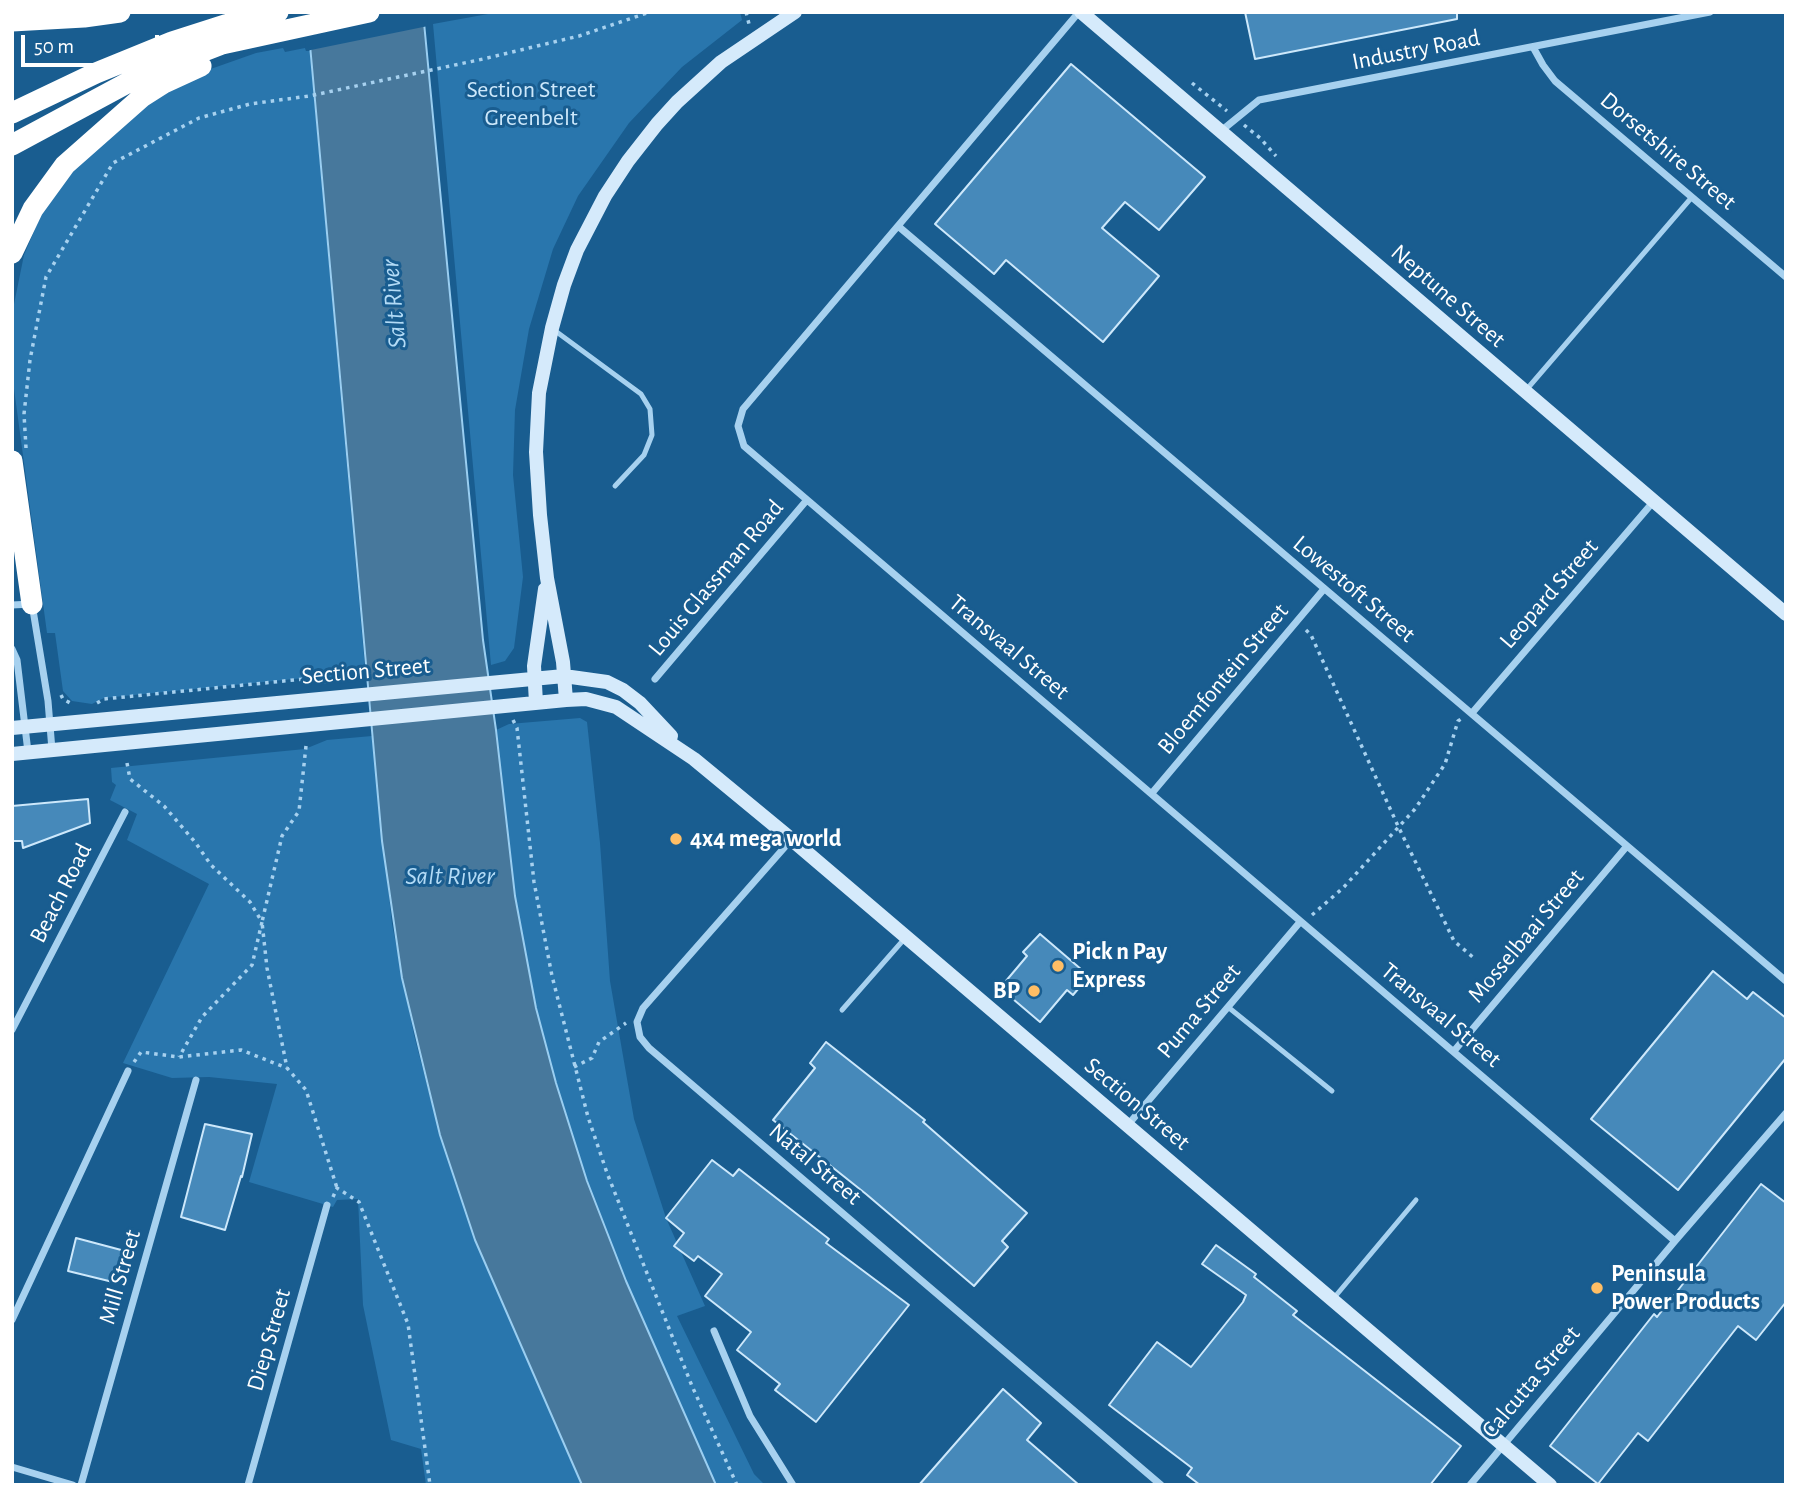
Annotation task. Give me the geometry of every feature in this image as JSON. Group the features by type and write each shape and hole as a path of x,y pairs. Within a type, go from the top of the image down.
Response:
{"highway":[{"path":"12,21 76,18 120,12"},
{"path":"12,113 96,73 172,42 225,25 279,22 303,26 369,12"},
{"path":"12,145 142,75 279,22"},
{"path":"12,253 46,188 65,165 121,114 164,83 207,63 251,48 279,22"},
{"path":"19,454 22,605"}],"street":[{"path":"566,700 547,578 536,452 539,393 551,328 564,285 577,250 605,196 628,161 677,102 721,62 795,12"},
{"name":"Neptune Street","path":"1080,12 1786,614"},
{"name":"Transvaal Street","path":"1080,12 743,409 740,417 740,438 744,446 806,501 1675,1241"},
{"name":"Industry Road","path":"1221,131 1259,100 1710,12"},
{"name":"Dorsetshire Street","path":"1533,47 1555,81 1786,277"},
{"name":"Lowestoft Street","path":"898,226 1786,981"},
{"name":"Leopard Street","path":"1472,713 1655,500"},
{"name":"Louis Glassman Road","path":"655,679 806,501"},
{"path":"536,703 534,679 547,578"},
{"name":"Bloemfontein Street","path":"1152,793 1324,589"},
{"path":"22,605 51,725 52,750"},
{"path":"12,649 17,660 19,728 28,752"},
{"name":"Section Street","path":"19,728 564,676 607,682 623,690 694,759"},
{"name":"Section Street","path":"12,754 566,700 586,699 616,707 694,759 791,839 1550,1485"},
{"name":"Beach Road","path":"12,1030 125,812"},
{"name":"Natal Street","path":"791,839 643,1008 637,1022 640,1037 649,1048 1161,1485"},
{"name":"Mosselbaai Street","path":"1454,1051 1627,846"},
{"name":"Puma Street","path":"1127,1126 1300,922"},
{"path":"12,1320 128,1071"},
{"name":"Mill Street","path":"81,1485 196,1080"},
{"name":"Calcutta Street","path":"1470,1485 1786,1113"},
{"name":"Diep Street","path":"248,1485 327,1205"},
{"path":"714,1331 750,1416 793,1485"},
{"path":"12,1467 74,1485"}],"lane":[{"path":"1525,391 1692,197"},
{"path":"551,328 641,394 650,409 652,435 644,455 615,486"},
{"path":"842,1010 906,937"},
{"path":"1228,1007 1332,1091"},
{"path":"1332,1300 1416,1200"}],"path":[{"path":"19,454 30,360 46,277 113,163 199,118 250,104 309,96 483,60 579,37 650,12"},
{"path":"1297,621 1311,635 1398,827 1454,941 1475,959"},
{"path":"93,706 104,699 304,679 320,685"},
{"path":"60,692 63,699 81,708"},
{"path":"1300,922 1318,913 1415,809 1445,764 1458,721 1472,713"},
{"path":"513,720 517,728 534,882 552,976 574,1067 607,1173 692,1386 737,1485"},
{"path":"179,1057 202,1017 252,965 282,836 299,811 306,746"},
{"path":"127,763 130,779 164,806 211,864 250,902 262,922 267,968 287,1068"},
{"path":"574,1067 593,1058 599,1042 626,1024 629,1011"},
{"path":"128,1071 141,1052 179,1057 241,1050 287,1068 306,1090 337,1188 332,1203 327,1205"},
{"path":"337,1188 359,1202 408,1324 430,1485"}],"green space":[{"name":"Section Street Greenbelt","path":"499,12 740,12 742,20 682,67 629,123 578,196 553,249 529,329 515,410 513,475 523,577 514,648 505,661 491,665 433,24"},
{"path":"283,48 285,52 305,48 310,51 366,679 321,684 304,678 104,698 92,704 72,701 63,691 55,633 47,633 12,374 12,314 24,255 41,215 61,183 134,112 205,71 256,53"},
{"path":"580,718 587,722 600,843 610,981 634,1119 666,1218 705,1306 677,1316 754,1474 765,1485 716,1485 626,1281 587,1181 536,1008 515,896 496,730 509,724"},
{"path":"372,736 392,924 414,1035 440,1135 475,1240 582,1485 426,1485 421,1449 391,1440 363,1305 358,1199 337,1200 333,1207 249,1182 277,1084 209,1077 172,1078 123,1063 209,884 127,840 137,814 110,800 116,785 112,782 111,768 305,749 327,740"}],"water":[{"name":"Salt River","path":"307,12 423,12 483,640 515,896 536,1008 587,1181 626,1281 716,1485 582,1485 475,1240 440,1135 402,978 382,841"}],"pier":[{"path":"304,12 427,12 428,26 306,51"}],"building":[{"path":"1245,12 1457,12 1457,19 1255,59"},
{"path":"1071,64 1205,177 1159,230 1125,202 1102,228 1159,276 1103,342 1006,260 994,274 935,224"},
{"path":"88,799 90,823 23,848 22,841 12,841 12,806"},
{"path":"1040,934 1089,976 1073,995 1067,990 1040,1022 1000,988 1027,956 1023,952"},
{"path":"1713,971 1747,999 1753,992 1786,1018 1786,1058 1678,1190 1591,1119"},
{"path":"826,1042 925,1120 923,1122 1027,1213 1002,1241 1008,1247 974,1286 866,1194 773,1120 815,1068 810,1063"},
{"path":"205,1124 252,1134 225,1230 181,1217"},
{"path":"712,1160 733,1176 739,1169 829,1239 826,1243 909,1305 816,1422 775,1390 780,1384 737,1350 751,1332 705,1296 722,1274 698,1256 694,1261 674,1246 684,1233 666,1218"},
{"path":"1761,1184 1786,1203 1786,1302 1756,1340 1738,1326 1648,1441 1638,1433 1598,1484 1550,1446 1654,1314 1657,1317"},
{"path":"76,1238 125,1251 117,1283 68,1271"},
{"path":"1216,1245 1256,1274 1254,1277 1297,1311 1293,1315 1461,1446 1430,1485 1200,1485 1187,1475 1192,1468 1109,1405 1157,1342 1191,1367 1243,1302 1246,1295 1202,1264"},
{"path":"1003,1389 1041,1423 1027,1440 1079,1485 919,1485"}],"place":[{"name":"4x4 mega world","path":"676,839"},
{"name":"Pick n Pay Express","path":"1058,966"},
{"name":"BP","path":"1034,991"},
{"name":"Peninsula Power Products","path":"1597,1288"}]}
